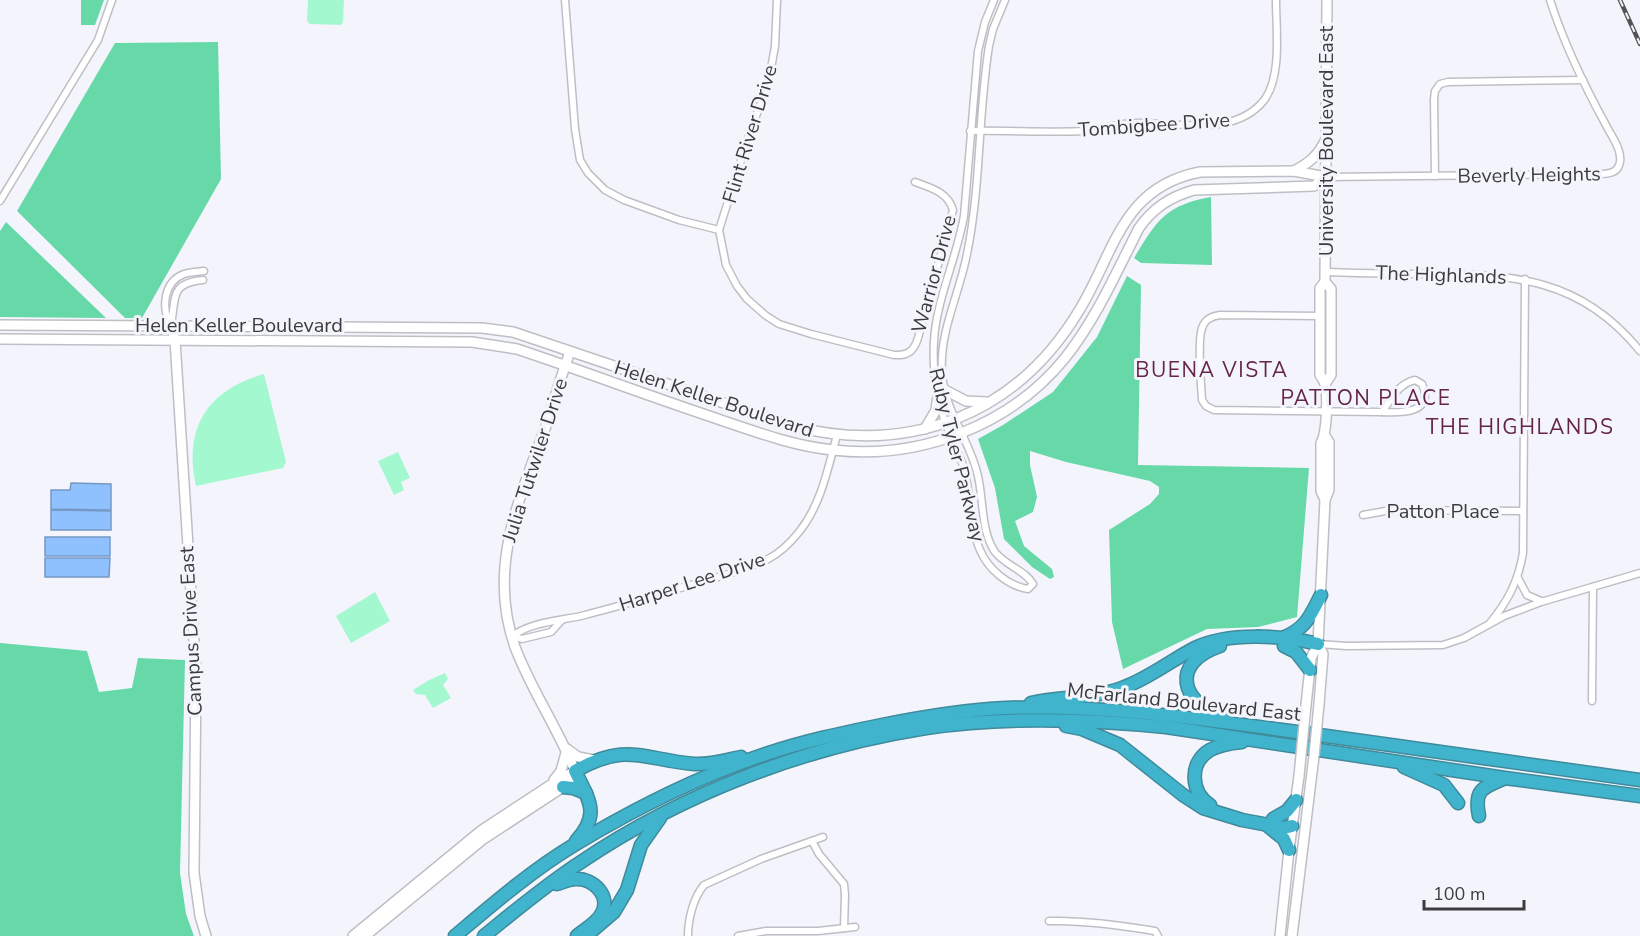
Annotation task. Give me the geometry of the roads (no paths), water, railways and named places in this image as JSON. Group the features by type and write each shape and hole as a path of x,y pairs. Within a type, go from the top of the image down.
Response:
{"highway":[{"path":"1283,642 1308,621 1321,595"},
{"path":"1006,708 1037,701 1107,693 1144,678 1196,648 1218,639 1234,636 1283,642 1296,652 1310,670"},
{"path":"1239,724 1213,714 1193,700 1186,680 1192,664 1211,649 1229,644 1304,640 1317,644"},
{"name":"McFarland Boulevard East","path":"454,936 519,883 572,846 661,797 766,754 823,738 917,718 1006,708 1133,712 1239,724 1640,780"},
{"path":"1044,720 1082,729 1120,745 1203,808 1242,820 1269,822 1287,811 1296,801"},
{"name":"McFarland Boulevard East","path":"484,936 581,862 665,813 712,791 774,767 855,743 927,728 986,722 1044,720 1125,723 1640,796"},
{"path":"1250,741 1227,744 1206,753 1197,765 1194,776 1195,786 1203,800 1212,806 1284,828 1292,826"},
{"path":"572,846 591,821 590,804 575,771 594,760 625,753 697,764 766,754"},
{"path":"1392,762 1444,785 1458,803"},
{"path":"1479,816 1476,799 1479,792 1505,778"},
{"path":"563,787 585,793"},
{"path":"586,936 614,912 627,891 641,845 665,813"},
{"path":"1269,822 1284,839 1289,850"},
{"path":"545,888 567,880 584,879 591,882 602,893 603,912 598,920 577,936"}],"street":[{"path":"0,201 98,40 112,0"},
{"path":"565,0 575,129 580,160 588,173 605,190 624,200 679,220 719,231"},
{"name":"Flint River Drive","path":"719,231 769,80 776,46 777,0"},
{"name":"Ruby Tyler Parkway","path":"950,422 962,433 978,474 987,532 996,552 1012,568 1029,576 1033,584 1028,589 1012,584 993,569 980,550 966,477 950,437 950,422 934,377 934,338 964,216 978,51 985,22 994,0"},
{"name":"Ruby Tyler Parkway","path":"941,393 944,335 968,253 989,46 993,29 1005,0"},
{"name":"Tombigbee Drive","path":"970,131 1086,131 1134,123 1191,125 1238,119 1257,107 1272,87 1276,70 1276,0"},
{"name":"University Boulevard East","path":"1280,936 1311,658 1317,644 1321,595 1325,500 1321,491 1321,443 1325,436 1325,384 1330,375 1331,289 1326,277 1328,0"},
{"name":"Beverly Heights","path":"1326,177 1610,174 1617,170 1620,162 1617,146 1583,80 1550,0"},
{"path":"1435,176 1434,99 1440,84 1583,80"},
{"path":"1294,171 1310,162 1322,148 1327,137"},
{"name":"Helen Keller Boulevard","path":"0,325 473,327 513,332 792,426 837,435 883,435 925,429 950,422 989,402 1032,370 1059,341 1081,308 1125,220 1147,195 1174,180 1200,172 1294,171 1326,177"},
{"name":"Helen Keller Boulevard","path":"0,339 472,342 517,350 565,365 784,441 833,450 866,452 906,449 962,433 1000,414 1035,389 1063,360 1088,328 1139,228 1165,202 1194,190 1314,186 1326,177"},
{"name":"Warrior Drive","path":"719,231 729,272 742,293 759,310 779,324 903,356 911,352 918,338 953,210 951,202 945,195 915,182"},
{"path":"171,325 165,313 165,300 171,285 183,274 204,271"},
{"name":"The Highlands","path":"1326,277 1490,275 1525,279 1553,287 1590,306 1622,330 1640,351"},
{"name":"University Boulevard East","path":"1325,384 1320,375 1320,288 1326,277"},
{"path":"1490,623 1509,597 1518,578 1523,553 1525,279"},
{"path":"171,325 176,292 188,281 204,280"},
{"path":"1320,316 1220,315 1209,318 1202,328 1201,336 1202,400 1214,410 1238,411 1325,411 1383,412 1406,412 1420,406 1425,399 1422,384 1415,380 1401,387 1383,412"},
{"name":"Campus Drive East","path":"171,325 175,340 196,674 194,873 206,936"},
{"name":"Julia Tutwiler Drive","path":"570,352 514,515 504,565 504,590 512,636 520,660 567,749 575,771"},
{"path":"925,429 936,410 941,393 966,401 989,402"},
{"name":"Harper Lee Drive","path":"512,636 522,628 561,621 732,573 770,558 799,533 810,516 819,496 837,435"},
{"path":"966,477 978,474"},
{"name":"Patton Place","path":"1364,515 1390,510 1523,511"},
{"path":"976,534 987,532"},
{"path":"1317,644 1331,646 1443,645 1464,638 1490,623 1541,602 1640,573"},
{"path":"1518,578 1527,595 1541,602"},
{"path":"1592,701 1593,587"},
{"name":"Harper Lee Drive","path":"512,636 522,639 551,632 561,621"},
{"name":"University Boulevard East","path":"1292,936 1319,704 1323,654 1317,644"},
{"path":"549,786 561,771 567,749 578,757 594,760"},
{"path":"353,936 482,830 575,771"},
{"path":"365,936 482,840 563,787 574,778 575,771"},
{"path":"688,936 692,912 704,885 761,859 823,837"},
{"path":"812,841 819,854 844,884 844,928"},
{"path":"1049,921 1077,921 1142,929 1155,931 1158,936"},
{"path":"738,936 766,932 818,931 855,927"}],"water":[{"path":"71,483 111,484 111,510 51,509 51,490 70,490"},
{"path":"51,510 111,511 111,530 51,530"},
{"path":"45,537 110,537 110,556 45,556"},
{"path":"45,558 110,558 109,577 45,577"}],"railway":[{"path":"1620,0 1640,44"}],"district":[{"name":"BUENA VISTA","path":"1212,370"},
{"name":"PATTON PLACE","path":"1366,398"},
{"name":"THE HIGHLANDS","path":"1520,427"}]}
